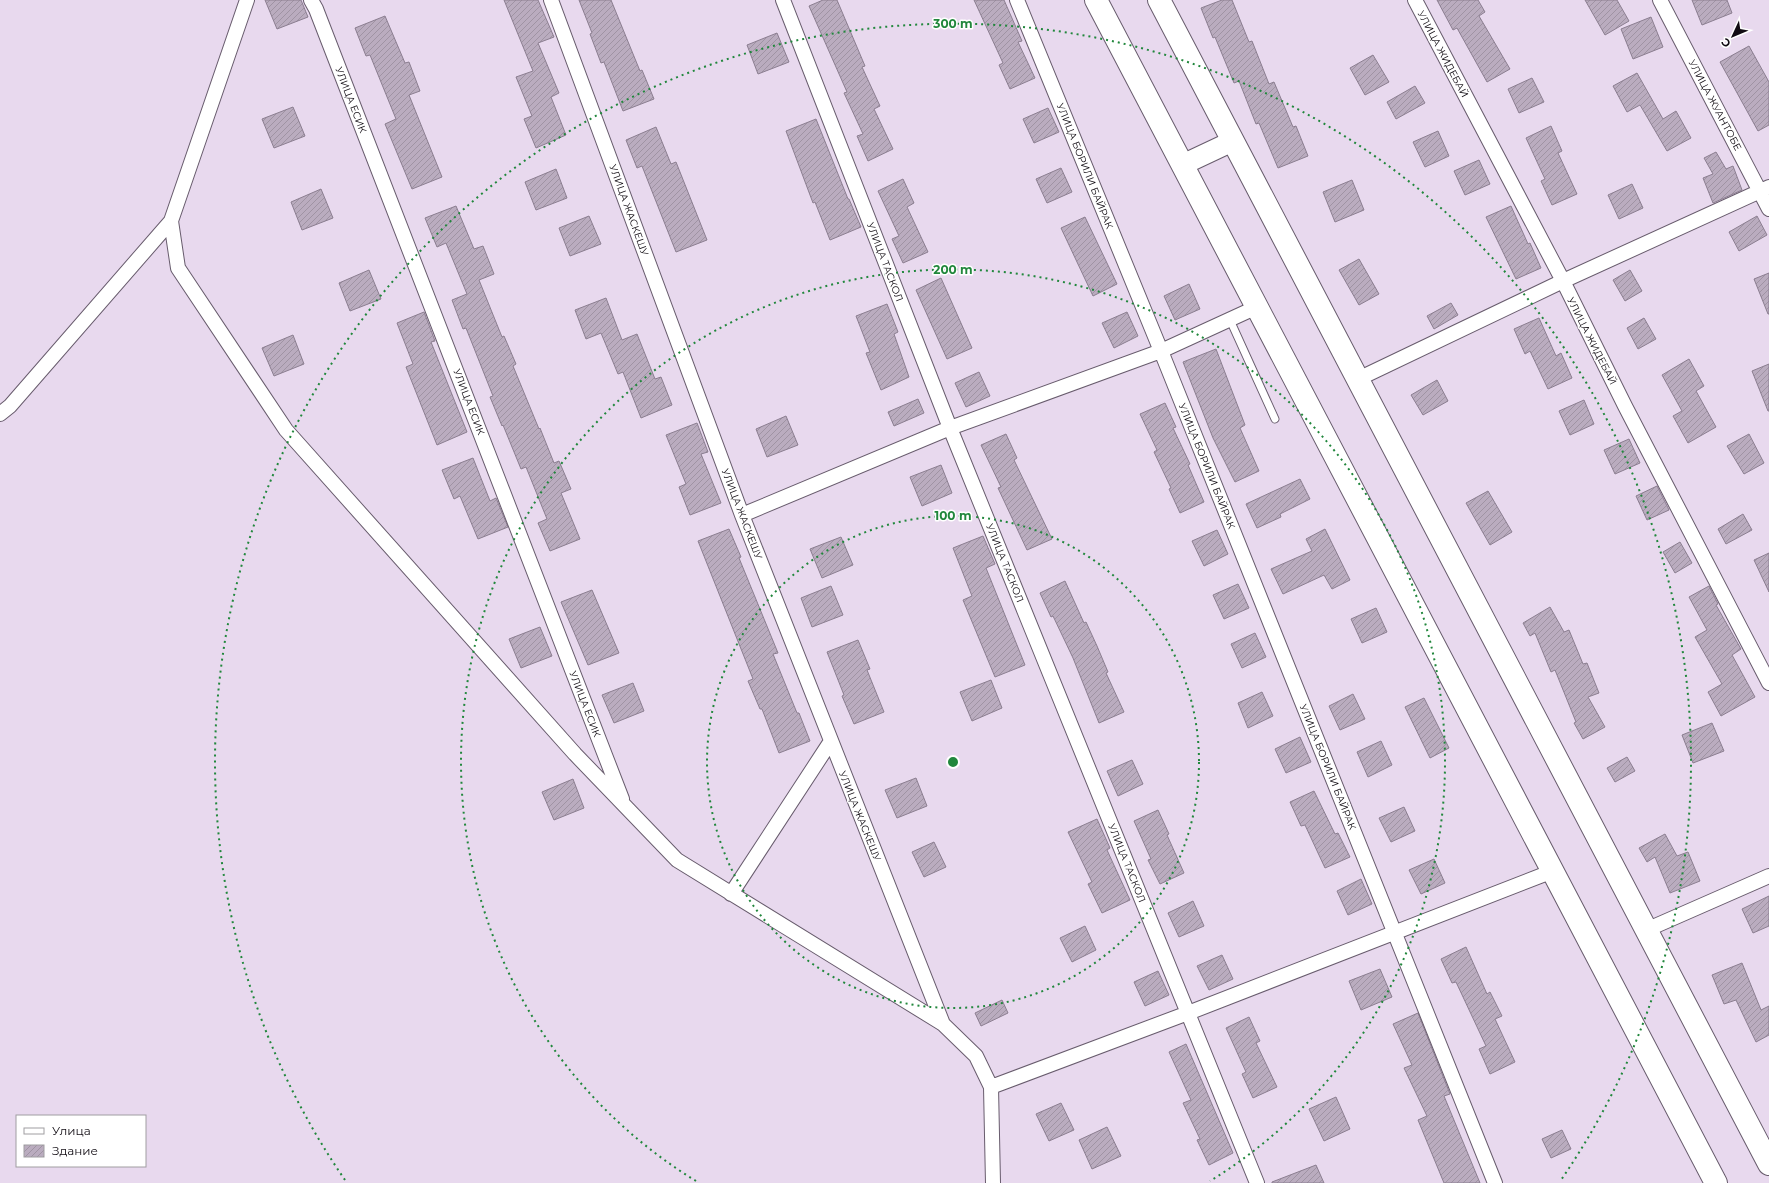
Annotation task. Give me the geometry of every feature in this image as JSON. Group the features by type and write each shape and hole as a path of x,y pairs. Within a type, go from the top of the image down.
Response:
{"main road":[{"path":"1096,0 1716,1183"},
{"path":"1159,0 1769,1164"},
{"path":"1182,165 1233,141"}],"street":[{"path":"0,414 10,406 171,221 247,0"},
{"name":"УЛИЦА ЕСИК","path":"311,0 316,9 408,244 624,805"},
{"name":"УЛИЦА ЖАСКЕШУ","path":"551,0 742,515 943,1024"},
{"name":"УЛИЦА ТАСКОЛ","path":"783,0 950,428 1257,1183"},
{"name":"УЛИЦА БОРИЛИ БАЙРАК","path":"1017,0 1161,351 1495,1183"},
{"name":"УЛИЦА ЖИДЕБАЙ","path":"1414,0 1563,281 1625,406 1769,683"},
{"name":"УЛИЦА ЖУАНТОБЕ","path":"1660,0 1764,189 1769,209"},
{"path":"1358,379 1563,281 1764,189"},
{"path":"171,221 178,268 286,430 575,754 677,860 943,1024 976,1056 991,1087 993,1183"},
{"path":"742,515 950,428 1161,351 1257,308"},
{"path":"731,894 831,741"},
{"path":"991,1087 1188,1013 1553,871"},
{"path":"1646,930 1769,876"}],"lane":[{"path":"1230,320 1275,419"}],"building":[{"path":"265,0 301,0 308,17 277,29"},
{"path":"504,0 538,0 554,37 538,43 559,93 551,97 566,135 536,148 524,119 532,116 516,77 533,71"},
{"path":"579,0 611,0 640,71 642,70 654,99 623,111 604,62 601,63 590,34 592,33"},
{"path":"823,0 837,0 865,66 862,67 880,106 874,109 893,149 868,161 857,136 863,134 844,93 847,92 809,6"},
{"path":"974,0 1004,0 1022,41 1018,42 1035,78 1010,89 999,65 1003,63"},
{"path":"1222,0 1232,0 1249,42 1252,41 1269,84 1274,82 1293,127 1296,126 1308,156 1278,168 1259,123 1256,124 1239,81 1234,83 1201,8"},
{"path":"1437,0 1478,0 1485,12 1479,16 1510,69 1487,82 1457,28 1453,30"},
{"path":"1585,0 1617,0 1629,21 1605,35"},
{"path":"1692,0 1727,0 1732,13 1702,25"},
{"path":"385,16 405,63 409,62 420,91 409,95 442,177 412,189 385,124 396,119 370,55 366,56 355,28"},
{"path":"1651,17 1663,47 1633,59 1621,29"},
{"path":"777,33 789,62 758,74 747,45"},
{"path":"1749,46 1769,82 1769,125 1758,131 1720,62"},
{"path":"1373,55 1389,82 1365,95 1350,68"},
{"path":"1637,73 1663,119 1676,111 1691,138 1667,151 1640,105 1627,112 1613,86"},
{"path":"1532,78 1544,102 1519,113 1508,89"},
{"path":"1415,86 1425,103 1396,119 1387,102"},
{"path":"293,107 305,136 274,148 262,119"},
{"path":"1048,108 1059,132 1034,143 1023,119"},
{"path":"816,119 848,199 861,227 830,240 815,202 813,203 786,131"},
{"path":"1551,126 1562,151 1558,153 1577,194 1552,205 1541,181 1545,179 1526,138"},
{"path":"656,127 671,164 676,162 707,240 676,252 642,166 637,168 626,140"},
{"path":"1438,131 1449,156 1425,167 1413,142"},
{"path":"1716,152 1726,169 1733,166 1742,190 1713,203 1703,178 1713,174 1704,158"},
{"path":"1479,160 1490,184 1465,195 1454,171"},
{"path":"1061,168 1072,192 1047,203 1036,179"},
{"path":"556,169 567,198 536,210 525,182"},
{"path":"903,179 914,203 907,207 928,252 903,263 892,239 899,236 878,191"},
{"path":"1352,180 1364,210 1335,222 1323,192"},
{"path":"1632,184 1643,208 1619,219 1608,195"},
{"path":"321,189 333,218 302,230 291,202"},
{"path":"456,206 474,249 483,246 494,274 479,280 502,337 504,336 516,364 513,366 539,429 540,428 554,463 559,461 571,489 561,493 580,539 550,551 538,523 547,519 526,467 521,469 503,425 502,426 490,397 493,396 466,328 463,329 452,300 467,294 446,243 437,247 425,218"},
{"path":"1511,206 1528,244 1530,243 1541,268 1516,279 1486,217"},
{"path":"589,216 601,244 570,256 559,228"},
{"path":"1757,216 1767,235 1739,251 1729,232"},
{"path":"1085,217 1117,284 1093,296 1061,228"},
{"path":"1359,259 1379,294 1359,305 1339,270"},
{"path":"369,270 381,299 350,311 339,283"},
{"path":"1630,270 1642,291 1625,301 1613,280"},
{"path":"1769,273 1769,314 1768,314 1754,279"},
{"path":"941,278 972,348 947,359 916,290"},
{"path":"1189,284 1200,309 1175,320 1164,296"},
{"path":"606,298 622,340 637,334 655,379 661,377 672,405 641,418 623,372 618,374 601,333 586,339 575,310"},
{"path":"1451,303 1458,315 1434,329 1427,316"},
{"path":"887,304 898,332 894,334 909,377 881,390 866,353 870,352 856,316"},
{"path":"424,312 435,341 431,342 467,432 437,445 406,367 413,364 397,323"},
{"path":"1127,312 1138,336 1114,348 1102,323"},
{"path":"1539,318 1556,356 1561,353 1572,378 1548,389 1530,351 1525,354 1514,329"},
{"path":"1644,318 1656,339 1638,349 1627,328"},
{"path":"293,335 304,364 274,376 262,348"},
{"path":"1216,349 1245,425 1240,428 1259,471 1235,482 1213,438 1183,362"},
{"path":"1689,359 1704,386 1696,391 1716,427 1688,443 1673,416 1682,411 1662,375"},
{"path":"1769,364 1769,411 1768,411 1752,371"},
{"path":"979,372 990,396 966,407 955,383"},
{"path":"1437,380 1448,401 1423,415 1411,395"},
{"path":"918,399 924,413 894,426 888,412"},
{"path":"1584,400 1594,424 1570,435 1559,411"},
{"path":"1165,403 1176,427 1173,428 1190,464 1188,465 1204,502 1180,513 1169,489 1171,488 1154,452 1157,450 1140,414"},
{"path":"786,416 798,445 767,457 756,429"},
{"path":"697,423 708,452 701,454 721,503 690,515 679,487 686,484 666,435"},
{"path":"1006,434 1017,458 1014,460 1052,539 1027,550 998,488 1001,487 981,445"},
{"path":"1749,434 1764,463 1744,474 1727,446"},
{"path":"1629,439 1640,463 1615,474 1604,450"},
{"path":"473,458 490,501 496,498 508,527 478,539 460,496 454,499 442,470"},
{"path":"941,465 952,493 922,506 910,477"},
{"path":"1300,479 1310,499 1280,514 1281,517 1257,528 1246,504"},
{"path":"1657,486 1669,510 1647,520 1636,496"},
{"path":"1488,491 1512,532 1490,545 1466,503"},
{"path":"1743,514 1752,530 1726,544 1718,529"},
{"path":"729,529 741,557 739,558 778,653 773,654 810,741 779,753 762,709 760,709 748,681 753,679 698,541"},
{"path":"1325,529 1350,580 1332,589 1324,575 1283,594 1271,569 1312,551 1306,539"},
{"path":"1217,530 1228,554 1204,566 1192,541"},
{"path":"983,536 995,564 986,568 1025,665 995,677 963,600 972,596 953,548"},
{"path":"841,537 853,565 822,578 810,549"},
{"path":"1680,542 1692,563 1675,573 1663,552"},
{"path":"1769,553 1769,592 1754,560"},
{"path":"1065,581 1084,623 1086,622 1097,646 1108,672 1106,673 1124,712 1099,723 1073,658 1040,593"},
{"path":"1238,584 1249,608 1224,619 1213,595"},
{"path":"831,586 843,615 812,627 801,598"},
{"path":"1709,586 1718,604 1716,605 1741,649 1732,655 1755,697 1721,716 1708,692 1722,684 1695,637 1707,630 1689,597"},
{"path":"592,590 619,653 588,665 561,602"},
{"path":"1550,607 1564,632 1569,630 1583,664 1587,663 1599,693 1588,697 1605,727 1583,739 1574,723 1576,722 1555,670 1551,672 1535,633 1530,636 1523,623"},
{"path":"1376,608 1387,632 1362,643 1351,619"},
{"path":"540,627 552,656 521,668 509,639"},
{"path":"1255,633 1266,657 1242,668 1231,644"},
{"path":"858,640 870,669 867,670 884,712 854,724 842,696 844,695 827,652"},
{"path":"991,680 1002,708 972,721 960,692"},
{"path":"633,683 644,711 614,723 602,695"},
{"path":"1262,692 1273,716 1248,728 1238,703"},
{"path":"1353,694 1365,719 1340,730 1329,706"},
{"path":"1424,698 1449,748 1430,758 1405,707"},
{"path":"1712,723 1724,751 1693,763 1682,735"},
{"path":"1300,737 1311,762 1286,773 1275,749"},
{"path":"1381,741 1392,765 1368,777 1357,752"},
{"path":"1627,757 1635,771 1615,782 1607,768"},
{"path":"1132,760 1143,784 1118,796 1107,771"},
{"path":"916,778 927,806 897,818 885,790"},
{"path":"573,779 584,808 554,820 542,792"},
{"path":"1314,791 1335,834 1338,833 1350,857 1325,868 1305,825 1301,826 1290,802"},
{"path":"1404,807 1415,831 1391,842 1379,818"},
{"path":"1158,810 1169,834 1167,835 1184,873 1160,884 1148,860 1151,859 1134,821"},
{"path":"1097,819 1110,848 1107,850 1130,900 1102,913 1088,884 1092,882 1068,832"},
{"path":"1665,834 1677,856 1688,852 1700,881 1670,893 1655,857 1647,862 1639,848"},
{"path":"934,842 946,867 924,877 912,852"},
{"path":"1434,859 1445,883 1421,894 1409,870"},
{"path":"1361,879 1372,904 1348,915 1337,891"},
{"path":"1769,896 1769,926 1753,933 1742,909"},
{"path":"1193,901 1204,926 1179,937 1168,913"},
{"path":"1085,926 1096,950 1072,962 1060,938"},
{"path":"1466,947 1487,994 1490,992 1502,1016 1495,1019 1515,1062 1490,1074 1479,1049 1486,1046 1456,982 1452,983 1441,959"},
{"path":"1222,955 1233,979 1209,990 1197,966"},
{"path":"1742,963 1761,1010 1769,1006 1769,1035 1756,1042 1736,1000 1724,1004 1712,975"},
{"path":"1380,969 1392,997 1361,1010 1349,981"},
{"path":"1158,971 1169,995 1145,1006 1134,982"},
{"path":"1002,1000 1008,1013 981,1026 975,1013"},
{"path":"1418,1013 1450,1094 1444,1096 1480,1183 1444,1183 1418,1120 1427,1116 1404,1068 1412,1065 1393,1024"},
{"path":"1249,1017 1260,1041 1256,1043 1277,1087 1253,1098 1242,1074 1246,1072 1226,1028"},
{"path":"1186,1044 1233,1153 1209,1165 1197,1140 1200,1139 1183,1103 1191,1100 1169,1052"},
{"path":"1336,1097 1350,1129 1324,1141 1309,1109"},
{"path":"1061,1103 1074,1130 1049,1141 1036,1114"},
{"path":"1107,1127 1121,1156 1092,1169 1079,1140"},
{"path":"1562,1130 1571,1149 1551,1158 1542,1139"},
{"path":"1316,1165 1324,1183 1272,1183 1272,1182"}]}
